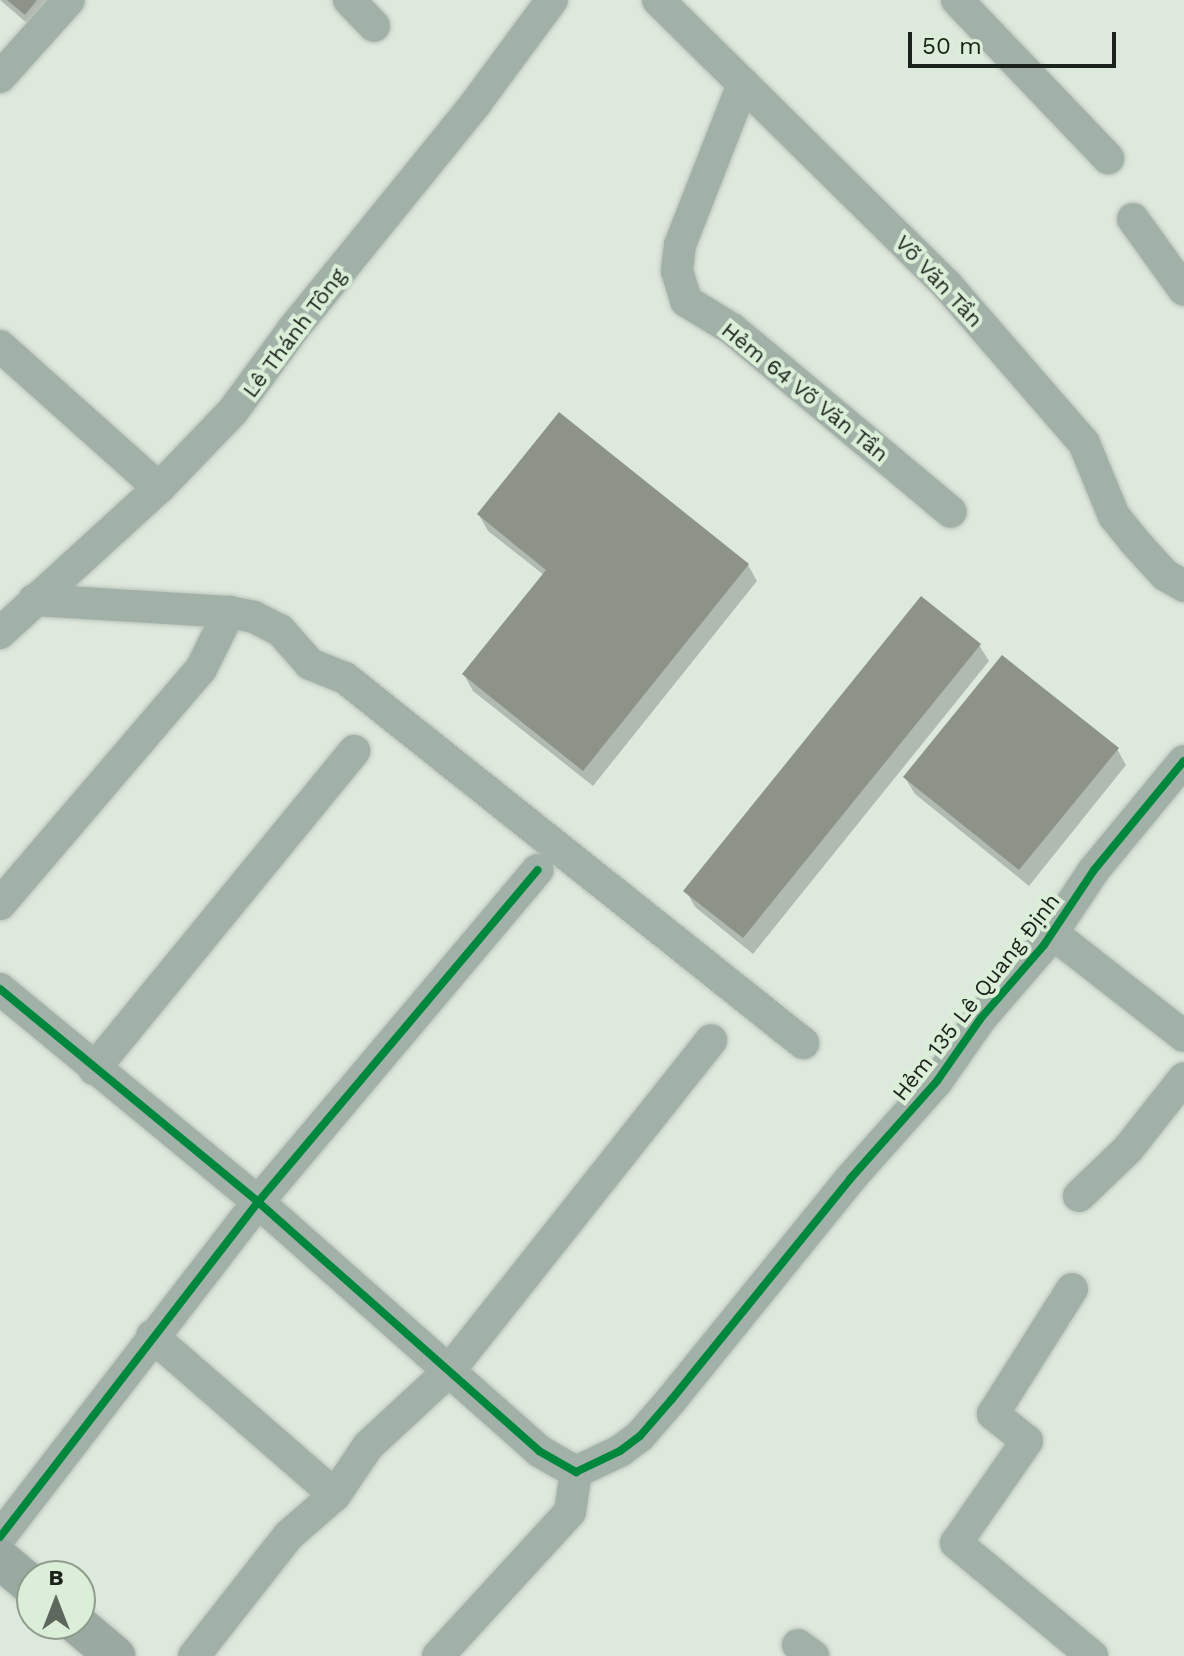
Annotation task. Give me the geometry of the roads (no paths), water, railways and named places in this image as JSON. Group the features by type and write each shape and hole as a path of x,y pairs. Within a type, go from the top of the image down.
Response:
{"main road":[{"path":"0,1559 16,1572"},
{"path":"96,1640 115,1656"}],"street":[{"path":"6,60 69,0"},
{"path":"349,0 374,26"},
{"name":"Lê Thánh Tông","path":"0,633 159,488 233,411 552,0"},
{"name":"Võ Văn Tần","path":"658,0 957,296 1084,443 1114,516 1165,575 1184,586"},
{"path":"957,0 1108,158"},
{"name":"Hẻm 64 Võ Văn Tần","path":"743,84 680,245 677,271 686,301 732,329 951,512"},
{"path":"1133,219 1184,290"},
{"path":"0,346 159,488"},
{"path":"34,600 229,612 254,617 280,630 310,664 345,678 803,1043"},
{"path":"0,904 201,669 229,612"},
{"path":"94,1069 354,751"},
{"name":"Hẻm 135 Lê Quang Định","path":"576,1472 620,1451 640,1436 823,1216 850,1179 937,1081 981,1018 1052,933 1094,870 1184,761"},
{"path":"0,1537 258,1202 538,870"},
{"path":"1052,933 1184,1036"},
{"path":"0,989 258,1202 539,1451 576,1472 570,1512 438,1656"},
{"path":"194,1656 289,1535 335,1495 368,1446 449,1371 711,1040"},
{"path":"1079,1196 1128,1149 1184,1078"},
{"path":"1072,1289 993,1414 1027,1441 956,1543 1092,1656"},
{"path":"152,1336 335,1495"}]}
